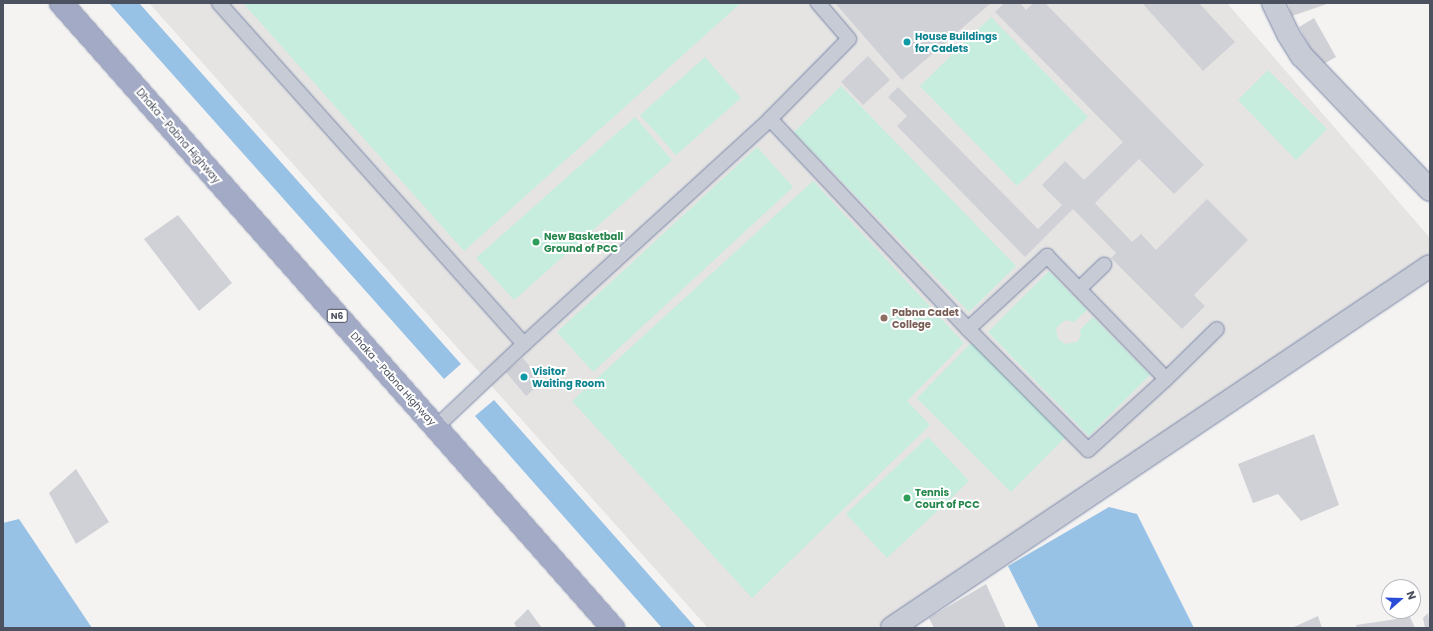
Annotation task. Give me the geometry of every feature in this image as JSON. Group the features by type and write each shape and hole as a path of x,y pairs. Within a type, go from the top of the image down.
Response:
{"highway":[{"name":"Dhaka - Pabna Highway","path":"61,3 613,628"}],"street":[{"path":"1273,3 1288,34 1302,56 1430,190"},
{"path":"892,628 1430,266"}],"lane":[{"path":"219,3 524,344"},
{"path":"436,427 770,118 849,39 818,3"},
{"path":"770,118 968,329 1088,450 1166,379 1217,329"},
{"path":"968,329 1047,256 1166,379"},
{"path":"1079,289 1104,265"}],"shaded area":[{"name":"Pabna Cadet College","path":"149,3 1227,3 1430,238 1430,256 876,628 708,628"}],"green space":[{"path":"243,3 741,3 464,251"},
{"path":"991,17 1088,117 1017,186 920,86"},
{"path":"705,57 741,98 676,155 640,115"},
{"path":"1268,70 1327,129 1296,160 1238,100"},
{"path":"841,86 1016,266 969,312 794,132"},
{"path":"635,117 672,160 514,300 476,258"},
{"path":"757,147 793,187 593,372 557,332"},
{"path":"813,181 964,343 907,401 930,425 752,598 572,401"},
{"path":"1049,271 1087,310 1074,322 1066,320 1059,325 1056,329 1058,339 1065,344 1077,342 1081,336 1080,330 1093,317 1150,375 1089,436 988,332"},
{"path":"972,342 1066,437 1011,492 917,398"},
{"name":"Tennis Court of PCC","path":"928,437 969,481 887,558 846,514"}],"water":[{"path":"109,3 139,3 461,364 444,379"},
{"path":"494,400 696,628 662,628 475,416"},
{"path":"1109,507 1137,514 1194,628 1039,628 1008,566"},
{"path":"19,519 92,628 3,628 3,523"}],"building":[{"name":"House Buildings for Cadets","path":"835,3 991,3 902,80"},
{"path":"1004,3 1020,3 1026,10 1033,3 1045,3 1204,165 1174,194 1139,159 1095,203 1132,242 1141,234 1156,250 1207,199 1248,240 1194,295 1205,306 1182,329 1111,258 1116,253 1073,209 1025,257 897,126 907,116 888,97 898,87 1038,229 1062,205 1042,185 1065,161 1084,180 1123,142 995,12"},
{"path":"1142,3 1199,3 1235,42 1203,71"},
{"path":"1288,3 1330,3 1292,16"},
{"path":"1314,18 1336,57 1320,66 1299,27"},
{"path":"868,56 890,80 863,105 841,82"},
{"path":"178,215 232,283 199,311 144,239"},
{"name":"Visitor Waiting Room","path":"523,358 542,382 526,396 506,372"},
{"path":"1314,434 1339,505 1301,521 1278,494 1253,503 1238,464"},
{"path":"76,469 109,522 76,544 49,493"},
{"path":"986,584 1006,628 934,628 929,618"},
{"path":"528,609 542,628 517,628 514,623"},
{"path":"1428,613 1430,628 1425,628 1423,618"},
{"path":"1318,616 1322,628 1294,628 1294,627"},
{"path":"1396,619 1411,619 1415,628 1357,628 1356,625"}],"place":[{"name":"House Buildings for Cadets","path":"907,42"},
{"name":"New Basketball Ground of PCC","path":"536,242"},
{"name":"Pabna Cadet College","path":"884,318"},
{"name":"Visitor Waiting Room","path":"524,377"},
{"name":"Tennis Court of PCC","path":"907,498"}]}
